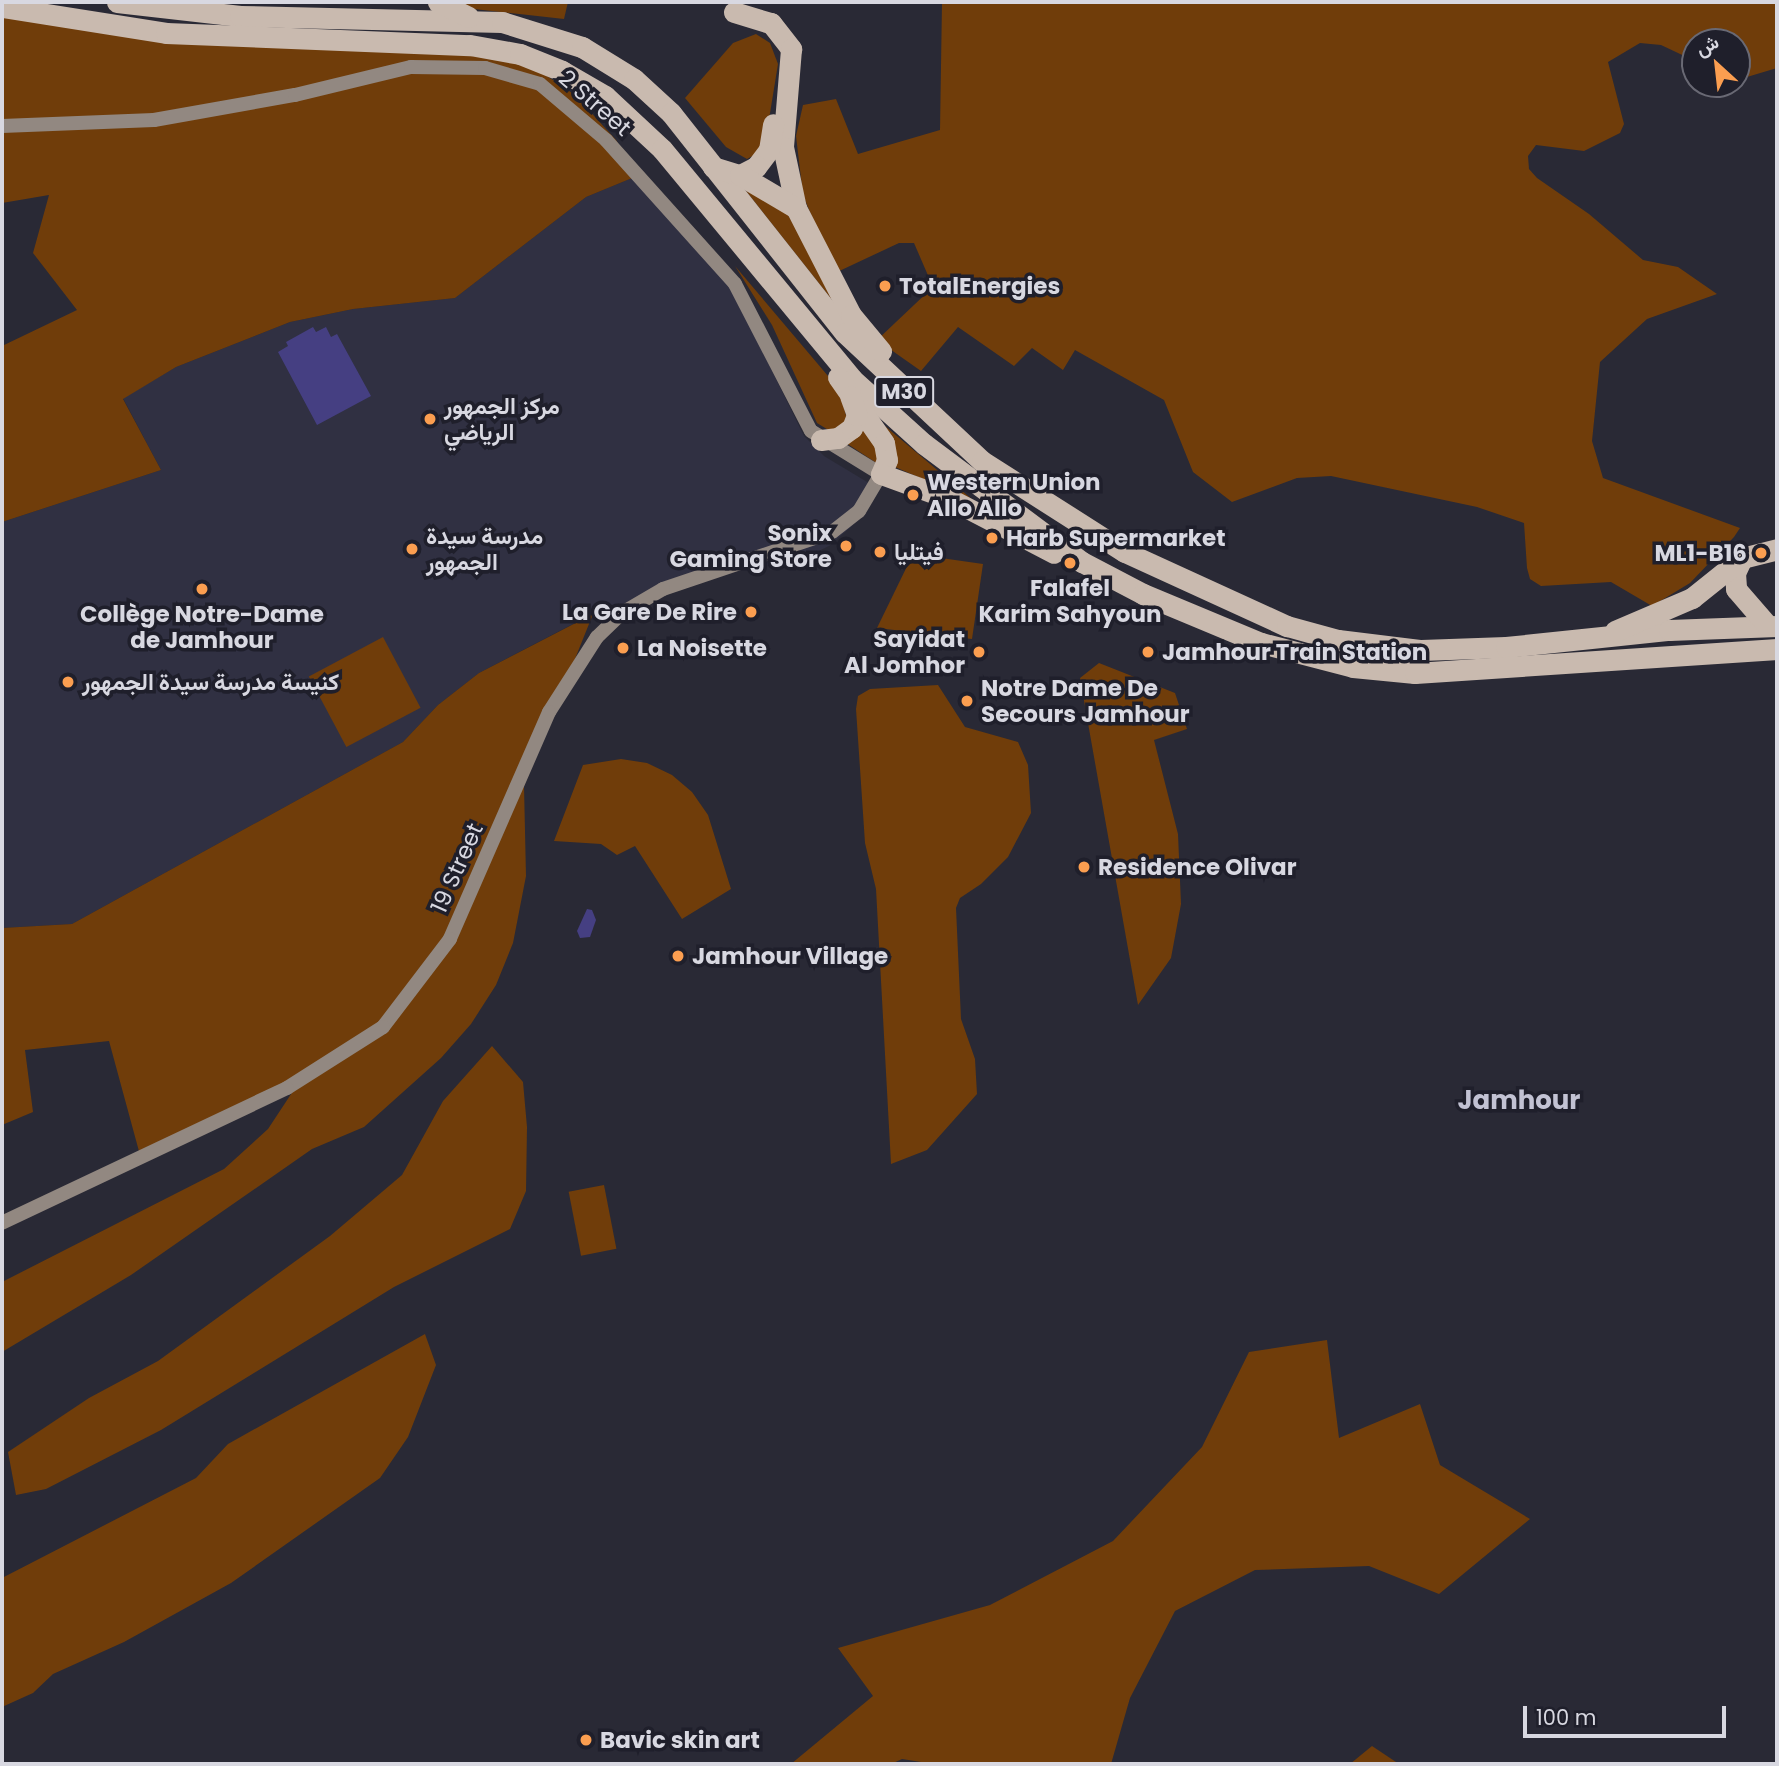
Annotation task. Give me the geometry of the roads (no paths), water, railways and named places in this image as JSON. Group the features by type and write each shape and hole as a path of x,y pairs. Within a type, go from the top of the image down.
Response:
{"highway":[{"name":"M30","path":"117,2 240,16 474,20 534,30 603,59 671,113 845,333 949,432 1018,486 1125,552 1252,612 1315,634 1421,650 1605,638 1669,630 1773,626"},
{"path":"240,16 268,2"},
{"path":"438,2 474,20"},
{"name":"M30","path":"2,7 166,33 470,45 541,62 605,96 662,149 796,315 852,379 924,444 1082,562 1261,643 1385,671 1466,673 1658,655 1777,649"},
{"path":"740,175 756,167 769,150 781,63 766,34 736,19 771,23 791,50 783,146 796,208 851,315 931,401 949,432"},
{"path":"713,167 740,175 796,208"},
{"path":"796,315 884,443 887,460 881,474 950,499 1023,540 1082,562"},
{"path":"821,440 838,438 852,428 857,415 849,394"},
{"path":"1605,638 1692,598 1742,558 1773,549"},
{"path":"1742,558 1735,573 1736,589 1773,626"}],"main road":[{"name":"2 Street","path":"2,126 153,120 295,95 420,66 485,68 540,85 606,140 735,284 804,420 821,440 881,474"},
{"name":"19 Street","path":"2,1223 287,1088 383,1027 450,939 549,712 597,637 622,613 663,589 832,532 859,511 881,474"}],"place":[{"name":"TotalEnergies","path":"885,286"},
{"name":"مركز الجمهور الرياضي","path":"430,419"},
{"name":"Western Union Allo Allo","path":"913,495"},
{"name":"Harb Supermarket","path":"992,538"},
{"name":"Sonix Gaming Store","path":"846,546"},
{"name":"مدرسة سيدة الجمهور","path":"412,549"},
{"name":"فيتليا","path":"880,552"},
{"name":"ML1-B16","path":"1761,553"},
{"name":"Falafel Karim Sahyoun","path":"1070,563"},
{"name":"Collège Notre-Dame de Jamhour","path":"202,589"},
{"name":"La Gare De Rire","path":"751,612"},
{"name":"La Noisette","path":"623,648"},
{"name":"Sayidat Al Jomhor","path":"979,652"},
{"name":"Jamhour Train Station","path":"1148,652"},
{"name":"كنيسة مدرسة سيدة الجمهور","path":"68,682"},
{"name":"Notre Dame De Secours Jamhour","path":"967,701"},
{"name":"Residence Olivar","path":"1084,867"},
{"name":"Jamhour Village","path":"678,956"},
{"name":"Bavic skin art","path":"586,1740"}],"district":[{"name":"Jamhour","path":"1519,1101"}]}
